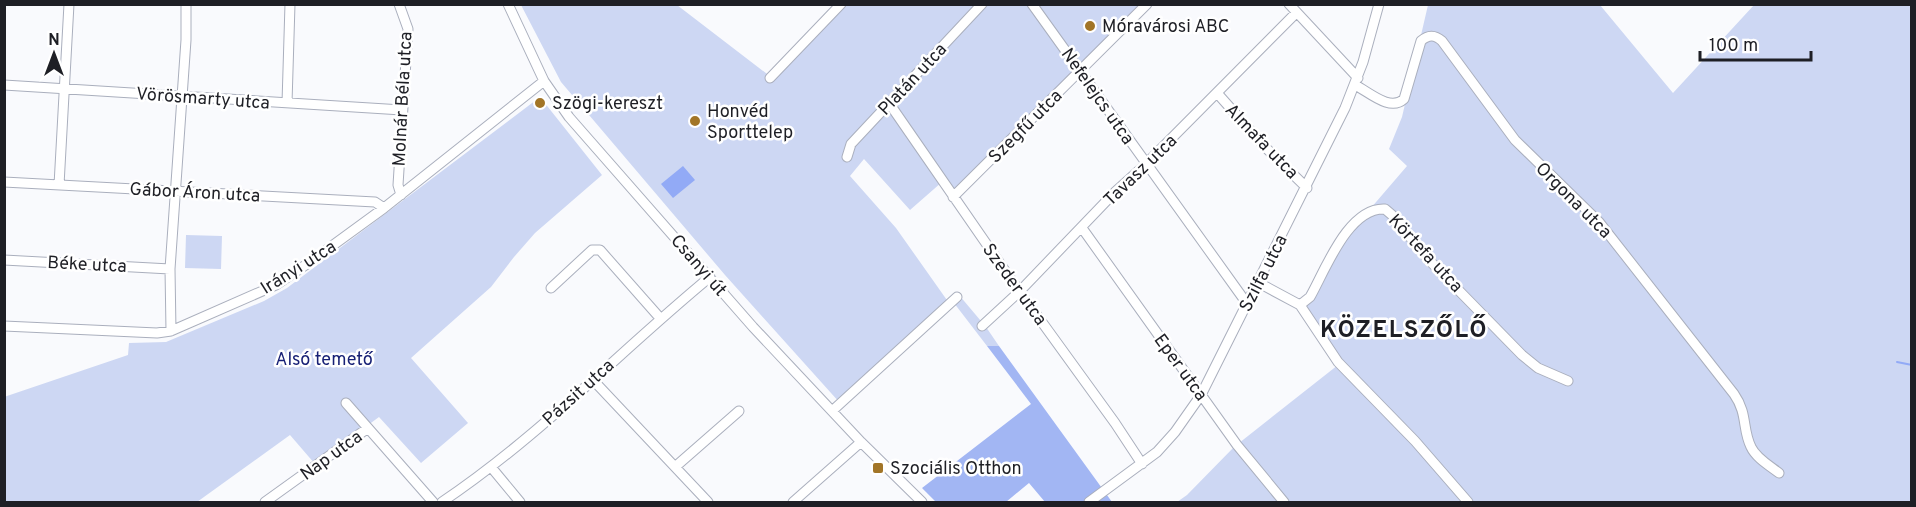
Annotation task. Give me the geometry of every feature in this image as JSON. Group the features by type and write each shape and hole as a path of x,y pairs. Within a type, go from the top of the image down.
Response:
{"street":[{"path":"59,185 69,4"},
{"path":"171,330 170,269 186,40 186,4"},
{"path":"287,103 290,4"},
{"name":"Molnár Béla utca","path":"399,4 408,28 398,185 401,195"},
{"name":"Csanyi út","path":"508,4 544,81 569,117 753,327 861,442 922,502"},
{"name":"Platán utca","path":"847,157 851,144 982,4"},
{"name":"Nefelejcs utca","path":"1032,4 1248,305"},
{"name":"Szegfű utca","path":"953,197 1147,4"},
{"name":"Orgona utca","path":"1289,4 1356,81 1388,104 1404,99 1421,41 1429,36 1442,41 1515,140 1599,222 1734,394 1744,413 1751,447 1760,458 1779,473"},
{"name":"Szilfa utca","path":"1089,502 1157,452 1175,432 1201,395 1307,188 1356,81 1379,4"},
{"path":"770,78 840,5"},
{"name":"Tavasz utca","path":"982,326 1020,291 1116,191 1146,164 1296,13"},
{"name":"Irányi utca","path":"4,326 158,333 171,330 276,285 384,208 544,81"},
{"name":"Vörösmarty utca","path":"4,85 402,110"},
{"name":"Almafa utca","path":"1217,93 1265,147 1307,188"},
{"name":"Szeder utca","path":"889,104 1116,423 1142,464"},
{"name":"Gábor Áron utca","path":"4,182 375,202 384,208"},
{"name":"Körtefa utca","path":"1300,305 1310,297 1348,231 1370,212 1385,209 1427,258 1522,355 1538,368 1568,381"},
{"name":"Eper utca","path":"1082,228 1244,454 1284,502"},
{"path":"551,288 592,250 600,250 660,318"},
{"name":"Béke utca","path":"4,260 170,269"},
{"name":"Pázsit utca","path":"442,502 491,467 710,277"},
{"path":"1259,283 1300,305 1338,362 1415,441 1468,502"},
{"path":"832,411 957,297"},
{"path":"593,380 708,502"},
{"path":"346,403 433,502"},
{"path":"675,467 738,411"},
{"name":"Nap utca","path":"266,502 368,428"},
{"path":"794,502 861,442"},
{"path":"491,467 520,502"}],"green space":[{"path":"521,5 677,5 771,77 841,5 1147,5 953,197 942,182 910,210 864,159 850,176 896,228 949,303 840,403 725,275 561,82"},
{"path":"1428,5 1600,5 1673,93 1754,5 1911,5 1911,502 1177,502 1187,495 1234,447 1338,365 1301,309 1340,244 1407,166 1389,149 1402,117"},
{"name":"Alsó temető","path":"540,97 602,175 535,233 491,287 411,358 468,423 421,463 379,417 315,464 290,435 197,502 5,502 4,397 128,355 129,343 166,342 264,301 287,288"},
{"path":"186,235 222,236 221,269 185,268"},
{"path":"959,295 999,346 987,346 954,303"}],"shaded area":[{"path":"683,166 695,180 673,198 661,184"},
{"path":"987,346 999,346 1112,502 1045,502 1029,483 1006,502 936,502 922,488 1031,404"}],"waterway":[{"path":"1897,362 1912,365"}],"place":[{"name":"Móravárosi ABC","path":"1090,26"},
{"name":"Szögi-kereszt","path":"540,103"},
{"name":"Honvéd Sporttelep","path":"695,121"},
{"name":"Szociális Otthon","path":"878,468"}],"district":[{"name":"KÖZELSZŐLŐ","path":"1404,329"}]}
